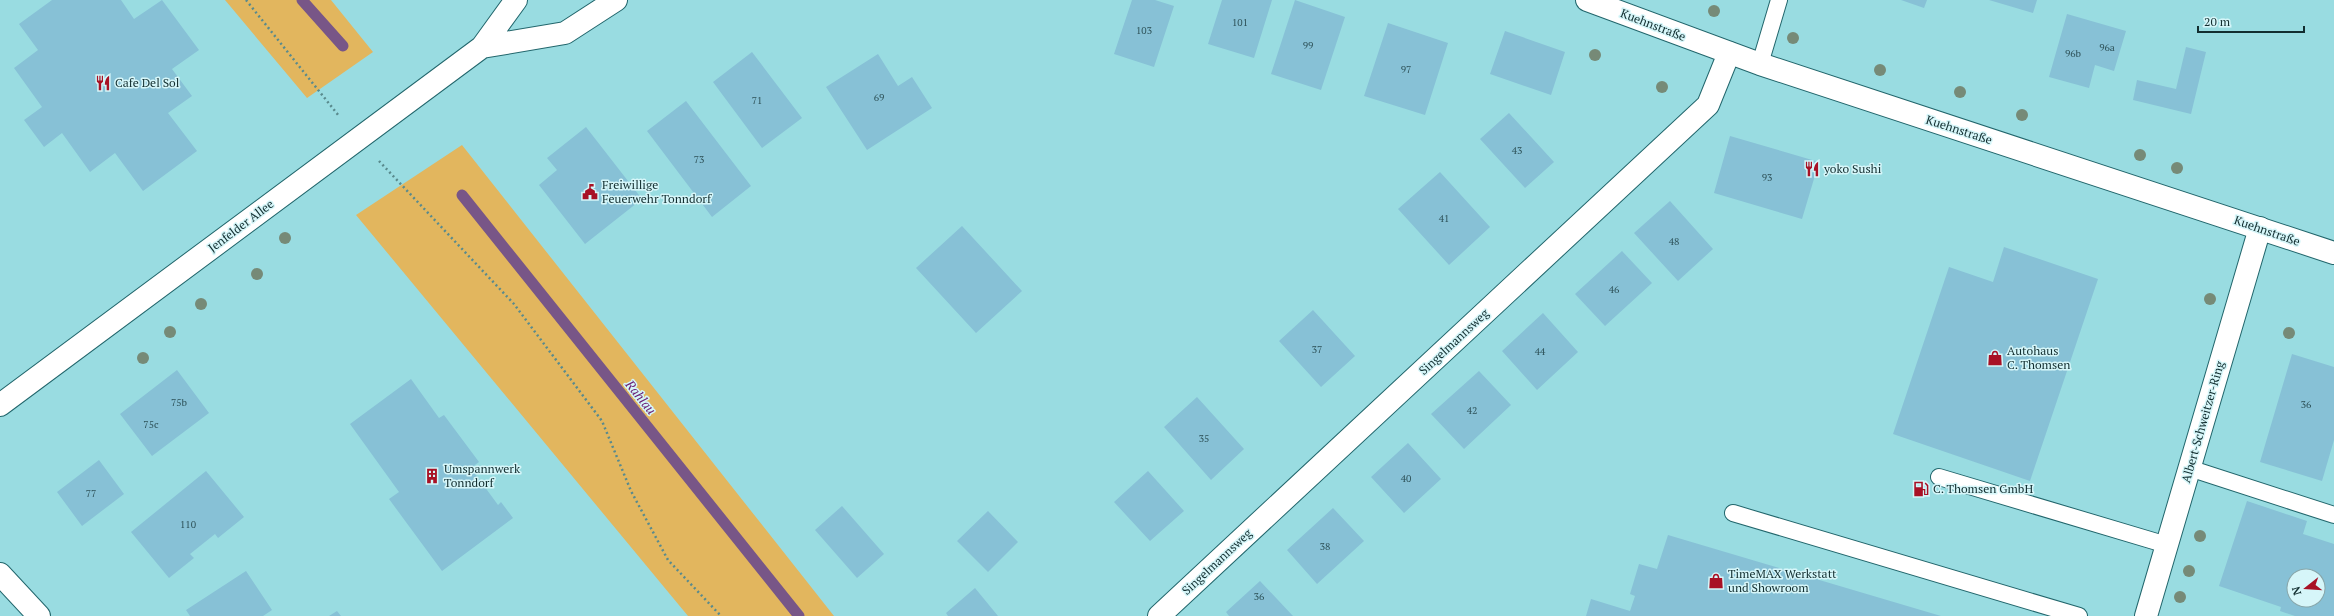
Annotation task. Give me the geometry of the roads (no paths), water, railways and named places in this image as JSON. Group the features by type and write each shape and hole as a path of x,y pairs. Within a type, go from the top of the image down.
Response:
{"street":[{"name":"Jenfelder Allee","path":"0,405 482,47 516,0"},
{"name":"Jenfelder Allee","path":"482,47 565,33 616,0"},
{"name":"Kuehnstraße","path":"1587,0 1760,64 2334,253"},
{"name":"Singelmannsweg","path":"1159,616 1708,105 1729,53"},
{"name":"Albert-Schweitzer-Ring","path":"2146,616 2260,228"},
{"path":"0,574 40,616"}],"lane":[{"path":"1760,64 1779,0"},
{"path":"2189,468 2334,515"},
{"path":"1939,477 2167,545"},
{"path":"1733,513 2079,616"}],"waterway":[{"name":"Rahlau","path":"302,0 343,46"},
{"name":"Rahlau","path":"462,195 799,616"}],"place":[{"name":"Cafe Del Sol","path":"103,83"},
{"name":"yoko Sushi","path":"1812,169"},
{"name":"Freiwillige Feuerwehr Tonndorf","path":"590,192"},
{"name":"Autohaus C. Thomsen","path":"1995,358"},
{"name":"Umspannwerk Tonndorf","path":"432,476"},
{"name":"C. Thomsen GmbH","path":"1921,489"},
{"name":"TimeMAX Werkstatt und Showroom","path":"1716,581"}]}
